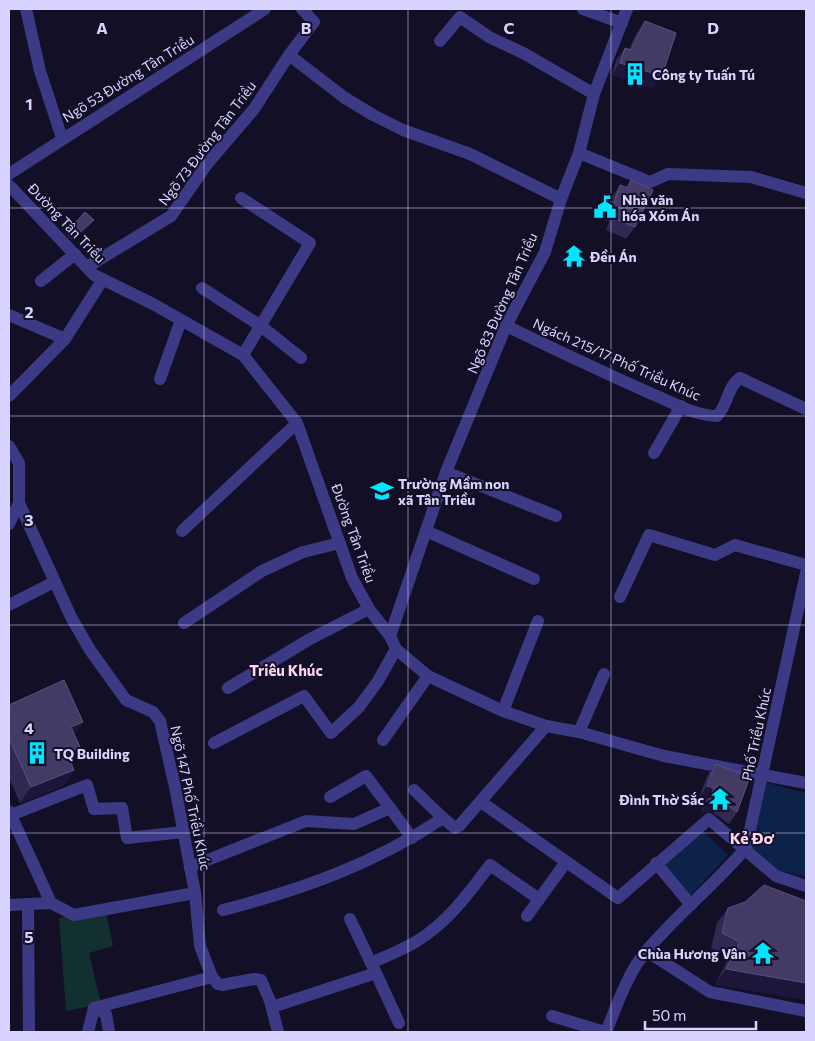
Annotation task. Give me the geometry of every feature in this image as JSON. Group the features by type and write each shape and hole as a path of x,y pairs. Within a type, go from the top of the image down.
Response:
{"street":[{"path":"26,9 40,71 62,138"},
{"name":"Ngõ 53 Đường Tân Triều","path":"9,174 62,138 265,9"},
{"name":"Ngõ 73 Đường Tân Triều","path":"87,267 171,216 207,164 254,109 289,55 314,22 302,9"},
{"path":"583,9 622,23"},
{"name":"Ngõ 83 Đường Tân Triều","path":"390,636 446,472 506,326 545,252 561,199 579,153 594,94 627,9"},
{"path":"440,41 460,17 489,37 525,54 594,94"},
{"path":"289,55 345,98 373,115 403,130 470,154 561,199"},
{"path":"579,153 650,182 668,174 751,177 806,193"},
{"name":"Đường Tân Triều","path":"9,185 94,275 181,320 243,355 297,423 352,578 368,609 390,636 396,649 428,676 504,712 546,726 579,732 664,756 806,783"},
{"path":"241,198 310,243 243,355"},
{"path":"42,281 75,254"},
{"path":"9,394 65,339 103,279"},
{"path":"202,288 261,326 301,358"},
{"path":"9,315 65,339"},
{"path":"160,378 181,320"},
{"name":"Ngách 215/17 Phố Triều Khúc","path":"506,326 592,368 709,416 716,416 725,406 729,390 740,378 806,409"},
{"path":"654,452 681,406"},
{"path":"182,532 297,423"},
{"path":"9,446 19,463 19,503 9,524"},
{"path":"446,472 556,516"},
{"name":"Ngõ 147 Phố Triều Khúc","path":"19,503 54,582 85,641 121,693 130,702 157,716 163,732 195,893 199,939 212,977"},
{"path":"426,531 534,579"},
{"path":"620,598 649,535 715,555 735,545 806,565"},
{"path":"184,623 262,570 303,552 340,543"},
{"name":"Phố Triều Khúc","path":"746,848 806,573"},
{"path":"9,605 54,582"},
{"path":"228,688 310,639 368,609"},
{"path":"504,712 538,621"},
{"path":"214,743 304,696 331,732 359,707 378,681 396,649"},
{"path":"579,732 604,674"},
{"path":"383,740 428,676"},
{"path":"414,790 455,828 462,824 546,726"},
{"path":"330,797 366,776 412,838"},
{"path":"51,903 10,813 87,784 94,809 122,808 127,838 183,832"},
{"path":"481,802 618,898 656,863 709,819 746,848 776,876 806,886"},
{"path":"190,867 306,821 354,824 390,808"},
{"path":"223,910 327,879 412,838 443,818"},
{"path":"552,1016 606,1032 624,990 646,951 746,848"},
{"path":"527,916 566,862"},
{"path":"656,863 691,906"},
{"path":"272,1008 373,968 416,942 434,929 459,905 490,865 539,899"},
{"path":"9,905 51,903 74,915 195,893"},
{"path":"28,904 29,1032"},
{"path":"350,919 399,1022"},
{"path":"646,951 710,992 806,1011"},
{"path":"94,1008 212,977 218,984 222,985 258,979 263,984 278,1032"},
{"path":"88,1032 94,1008"},
{"path":"94,1008 106,1014 109,1032"}],"green space":[{"path":"106,911 113,946 89,953 101,1004 66,1011 59,918"}],"water":[{"path":"764,782 806,793 806,877 769,868 745,850"},
{"path":"699,827 728,855 690,896 662,867"}],"building":[{"path":"645,21 676,33 662,76 620,63 625,48 631,50"},
{"path":"631,180 653,190 635,227 614,218 618,210 612,208 620,185 628,188"},
{"path":"85,212 94,220 79,233 72,226"},
{"name":"TQ Building","path":"64,680 83,722 71,727 80,747 67,753 74,770 31,787 9,738 9,705"},
{"path":"715,764 750,777 737,812 720,799 709,801 714,788 707,786"},
{"name":"Chùa Hương Vân","path":"764,885 806,901 806,983 726,969 740,942 722,933 728,908 745,902"}],"place":[{"name":"Công ty Tuấn Tú","path":"635,74"},
{"name":"Nhà văn hóa Xóm Án","path":"605,207"},
{"name":"Đền Án","path":"574,256"},
{"name":"Trường Mầm non xã Tân Triều","path":"382,491"},
{"name":"TQ Building","path":"37,753"},
{"name":"Đình Thờ Sắc","path":"720,799"},
{"name":"Chùa Hương Vân","path":"763,953"}],"district":[{"name":"Triêu Khúc","path":"286,670"},
{"name":"Kẻ Đơ","path":"752,837"}]}
